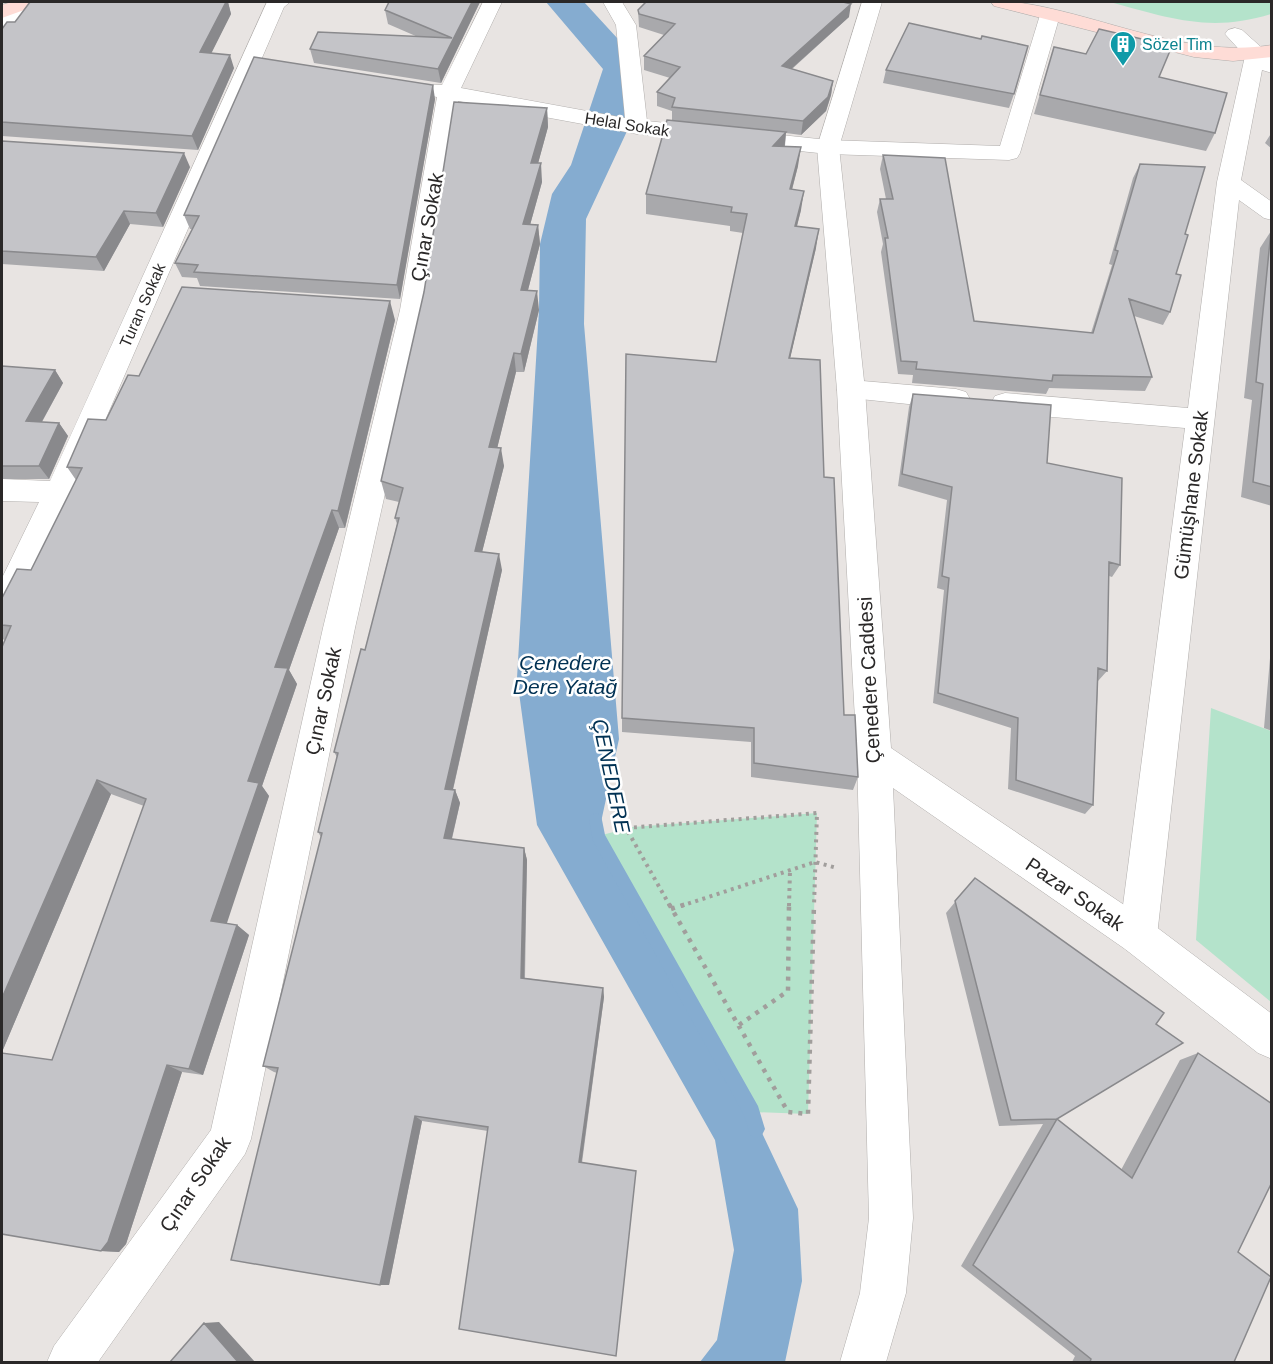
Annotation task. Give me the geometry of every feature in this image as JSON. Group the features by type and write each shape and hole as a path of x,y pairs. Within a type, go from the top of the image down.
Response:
{"main road":[{"path":"2,12 29,2"},
{"path":"1001,2 1058,8 1191,32 1258,48"},
{"path":"1058,8 1173,47 1202,52 1258,48"}],"street":[{"path":"2,24 29,2"},
{"name":"Turan Sokak","path":"2,609 159,294 195,158 261,63 275,2"},
{"name":"Çınar Sokak","path":"70,1362 230,1139 339,628 401,309 449,92 492,2"},
{"path":"612,2 626,25 637,127"},
{"name":"Çenedere Caddesi","path":"863,1362 883,1293 891,1218 874,756 851,390 828,147 872,2"},
{"name":"Helal Sokak","path":"414,87 637,127 828,147 1009,153 1058,8"},
{"name":"Gümüşhane Sokak","path":"1138,936 1228,182 1258,48"},
{"path":"1228,182 1272,213"},
{"path":"851,390 1200,419"},
{"path":"2,490 59,492"},
{"name":"Pazar Sokak","path":"874,756 1138,936 1272,1039"}],"path":[{"path":"817,813 815,862 808,1114 788,1112 626,828 817,813"},
{"path":"671,909 815,862 878,879"},
{"path":"739,1025 788,990 790,871"}],"green space":[{"path":"1110,2 1271,2 1271,14 1249,20 1209,23 1171,18"},
{"path":"1211,708 1271,731 1271,1002 1196,940"},
{"path":"817,813 808,1114 752,1112 598,836 633,827"}],"water":[{"name":"Çenedere Dere Yatağ","path":"546,2 584,2 618,39 628,129 586,219 584,324 619,739 598,836 752,1112 798,1209 802,1281 785,1362 700,1362 717,1340 734,1250 715,1140 537,825 517,678 539,310 540,244 552,194 571,165 603,69"}],"building":[{"path":"30,2 226,2 200,52 230,55 192,136 2,122 2,29 7,22 15,22"},
{"path":"389,2 472,2 438,69 310,49 318,32 452,38 385,10"},
{"path":"646,2 843,2 851,4 782,66 833,81 828,97 803,121 672,107 675,98 657,92 680,67 644,56 675,24 639,14 638,10"},
{"path":"909,23 981,39 982,36 1028,46 1014,94 886,70"},
{"path":"1099,29 1172,46 1159,77 1227,93 1215,133 1040,95 1054,47 1086,54"},
{"path":"254,57 433,85 397,285 194,272 198,265 175,263 199,216 184,215"},
{"path":"454,102 547,108 531,163 541,163 523,224 538,225 521,290 537,291 521,354 514,353 489,447 501,448 475,551 499,554 445,789 455,790 444,838 524,848 521,978 603,988 579,1162 636,1171 616,1356 459,1329 488,1127 415,1116 380,1285 231,1260 278,1068 263,1066 322,833 318,832 338,753 334,752 361,649 365,650 399,518 395,518 403,488 381,481 424,292"},
{"path":"667,120 786,132 773,146 801,147 790,189 804,191 795,226 819,229 789,358 820,360 824,477 834,478 844,715 855,715 858,777 754,763 754,728 622,718 626,354 716,362 747,214 731,212 732,207 646,194"},
{"path":"2,141 184,153 156,213 124,211 96,257 2,251"},
{"path":"883,155 945,158 974,321 1093,333 1118,251 1115,250 1140,164 1205,167 1185,234 1188,235 1176,274 1181,275 1170,312 1129,299 1152,377 1053,375 1052,381 916,369 917,362 901,361 885,238 888,238 880,199 893,199"},
{"path":"1271,231 1272,487 1253,482 1263,384 1256,382"},
{"path":"182,287 390,301 338,511 332,510 275,667 288,668 248,781 259,783 211,921 237,925 189,1069 167,1065 108,1242 101,1251 2,1234 2,1053 52,1060 146,799 97,780 2,998 2,647 11,626 2,625 2,598 17,569 31,570 82,468 67,467 88,419 106,420 128,375 139,376"},
{"path":"2,366 55,370 26,421 59,423 39,466 2,466"},
{"path":"913,394 1051,405 1047,463 1122,478 1120,565 1109,562 1107,671 1098,668 1093,805 1016,780 1018,718 938,693 949,578 942,576 952,487 902,474"},
{"path":"975,878 1164,1013 1156,1024 1183,1043 1057,1119 1011,1120 955,901"},
{"path":"1198,1053 1272,1104 1272,1182 1238,1252 1271,1277 1234,1362 1090,1362 1091,1359 973,1265 1057,1119 1132,1178"},
{"path":"204,1323 238,1362 170,1362"}],"waterway":[{"name":"ÇENEDERE","path":"596,820 598,836 752,1112 756,1129"}],"place":[{"name":"Sözel Tim","path":"1123,67"}]}
